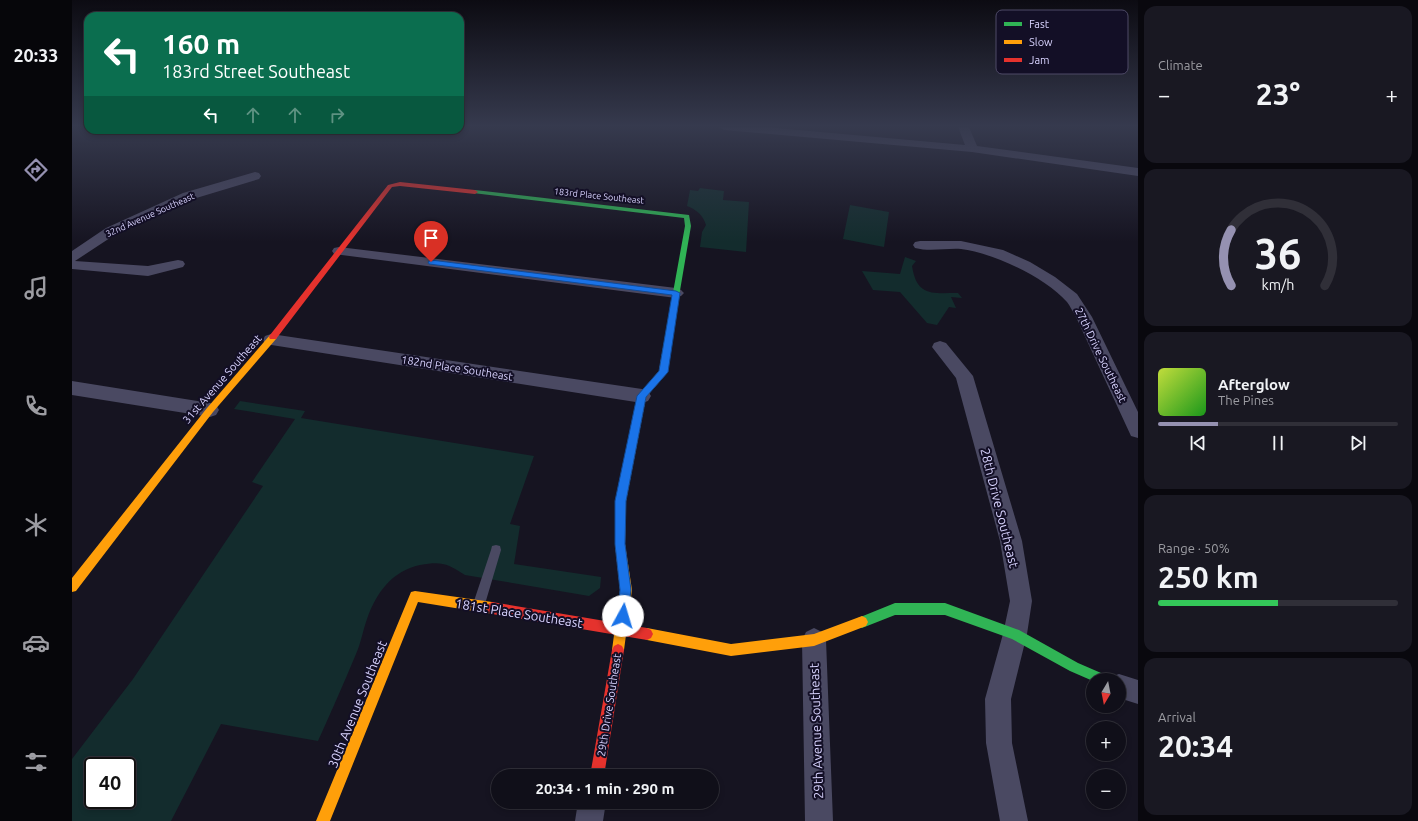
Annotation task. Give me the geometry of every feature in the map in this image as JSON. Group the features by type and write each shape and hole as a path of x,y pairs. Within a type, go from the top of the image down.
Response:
{"street":[{"path":"1090,165 1138,172"},
{"name":"32nd Avenue Southeast","path":"72,257 111,230 188,196 255,176"},
{"name":"183rd Place Southeast","path":"390,186 407,185 687,216"},
{"name":"31st Avenue Southeast","path":"72,587 210,410 271,340 390,186"},
{"name":"29th Drive Southeast","path":"598,769 626,590 620,544 621,501 642,396 663,372 688,226 687,216"},
{"name":"27th Drive Southeast","path":"920,245 960,245 998,253 1025,265 1050,280 1072,298 1084,316 1138,432"},
{"path":"339,251 676,293"},
{"path":"72,265 148,271 178,264"},
{"name":"182nd Place Southeast","path":"271,340 642,396"},
{"name":"28th Drive Southeast","path":"940,347 964,376 1011,541 1021,601 1015,634 998,699 999,743 1014,821"},
{"path":"72,388 210,410"},
{"name":"181st Place Southeast","path":"414,596 621,629 731,650 814,640 895,609 945,609 1015,634 1074,667 1088,673"},
{"name":"30th Avenue Southeast","path":"323,821 414,596"},
{"name":"29th Avenue Southeast","path":"814,640 819,821"},
{"path":"1126,688 1138,692"},
{"path":"589,821 591,809"}],"lane":[{"path":"478,606 496,550"}],"green space":[{"path":"700,188 724,191 723,200 749,202 746,252 700,247 702,232 706,225 699,213 687,206 690,190 698,191"},
{"path":"850,205 889,212 884,247 843,239"},
{"path":"905,257 916,261 912,266 914,276 922,288 933,293 958,293 962,298 951,297 956,308 949,307 937,325 927,323 900,292 873,290 862,271 900,274"},
{"path":"240,401 305,411 301,418 534,456 510,524 520,526 514,564 601,577 600,588 589,596 465,575 453,568 439,563 420,565 410,568 401,572 386,584 375,600 367,619 358,650 318,741 221,724 171,821 72,821 72,759 133,679 263,486 252,482 295,419 234,409"}],"traffic: fast":[{"path":"475,192 687,216 688,226 665,359"},
{"path":"862,622 895,609 945,609 1015,634 1074,667 1088,673"}],"traffic: slow":[{"path":"72,587 210,410 273,337"},
{"path":"618,650 626,590 620,544 621,501 642,396 663,372 665,359"},
{"path":"323,821 415,596 492,608"},
{"path":"647,634 731,650 814,640 862,622"}],"traffic: jam":[{"path":"273,337 390,186 400,184 475,192"},
{"path":"492,608 647,634"},
{"path":"598,769 618,650"}],"route":[{"path":"431,262 676,293 663,372 642,396 638,409 621,501 620,544 626,590 623,616"}]}
